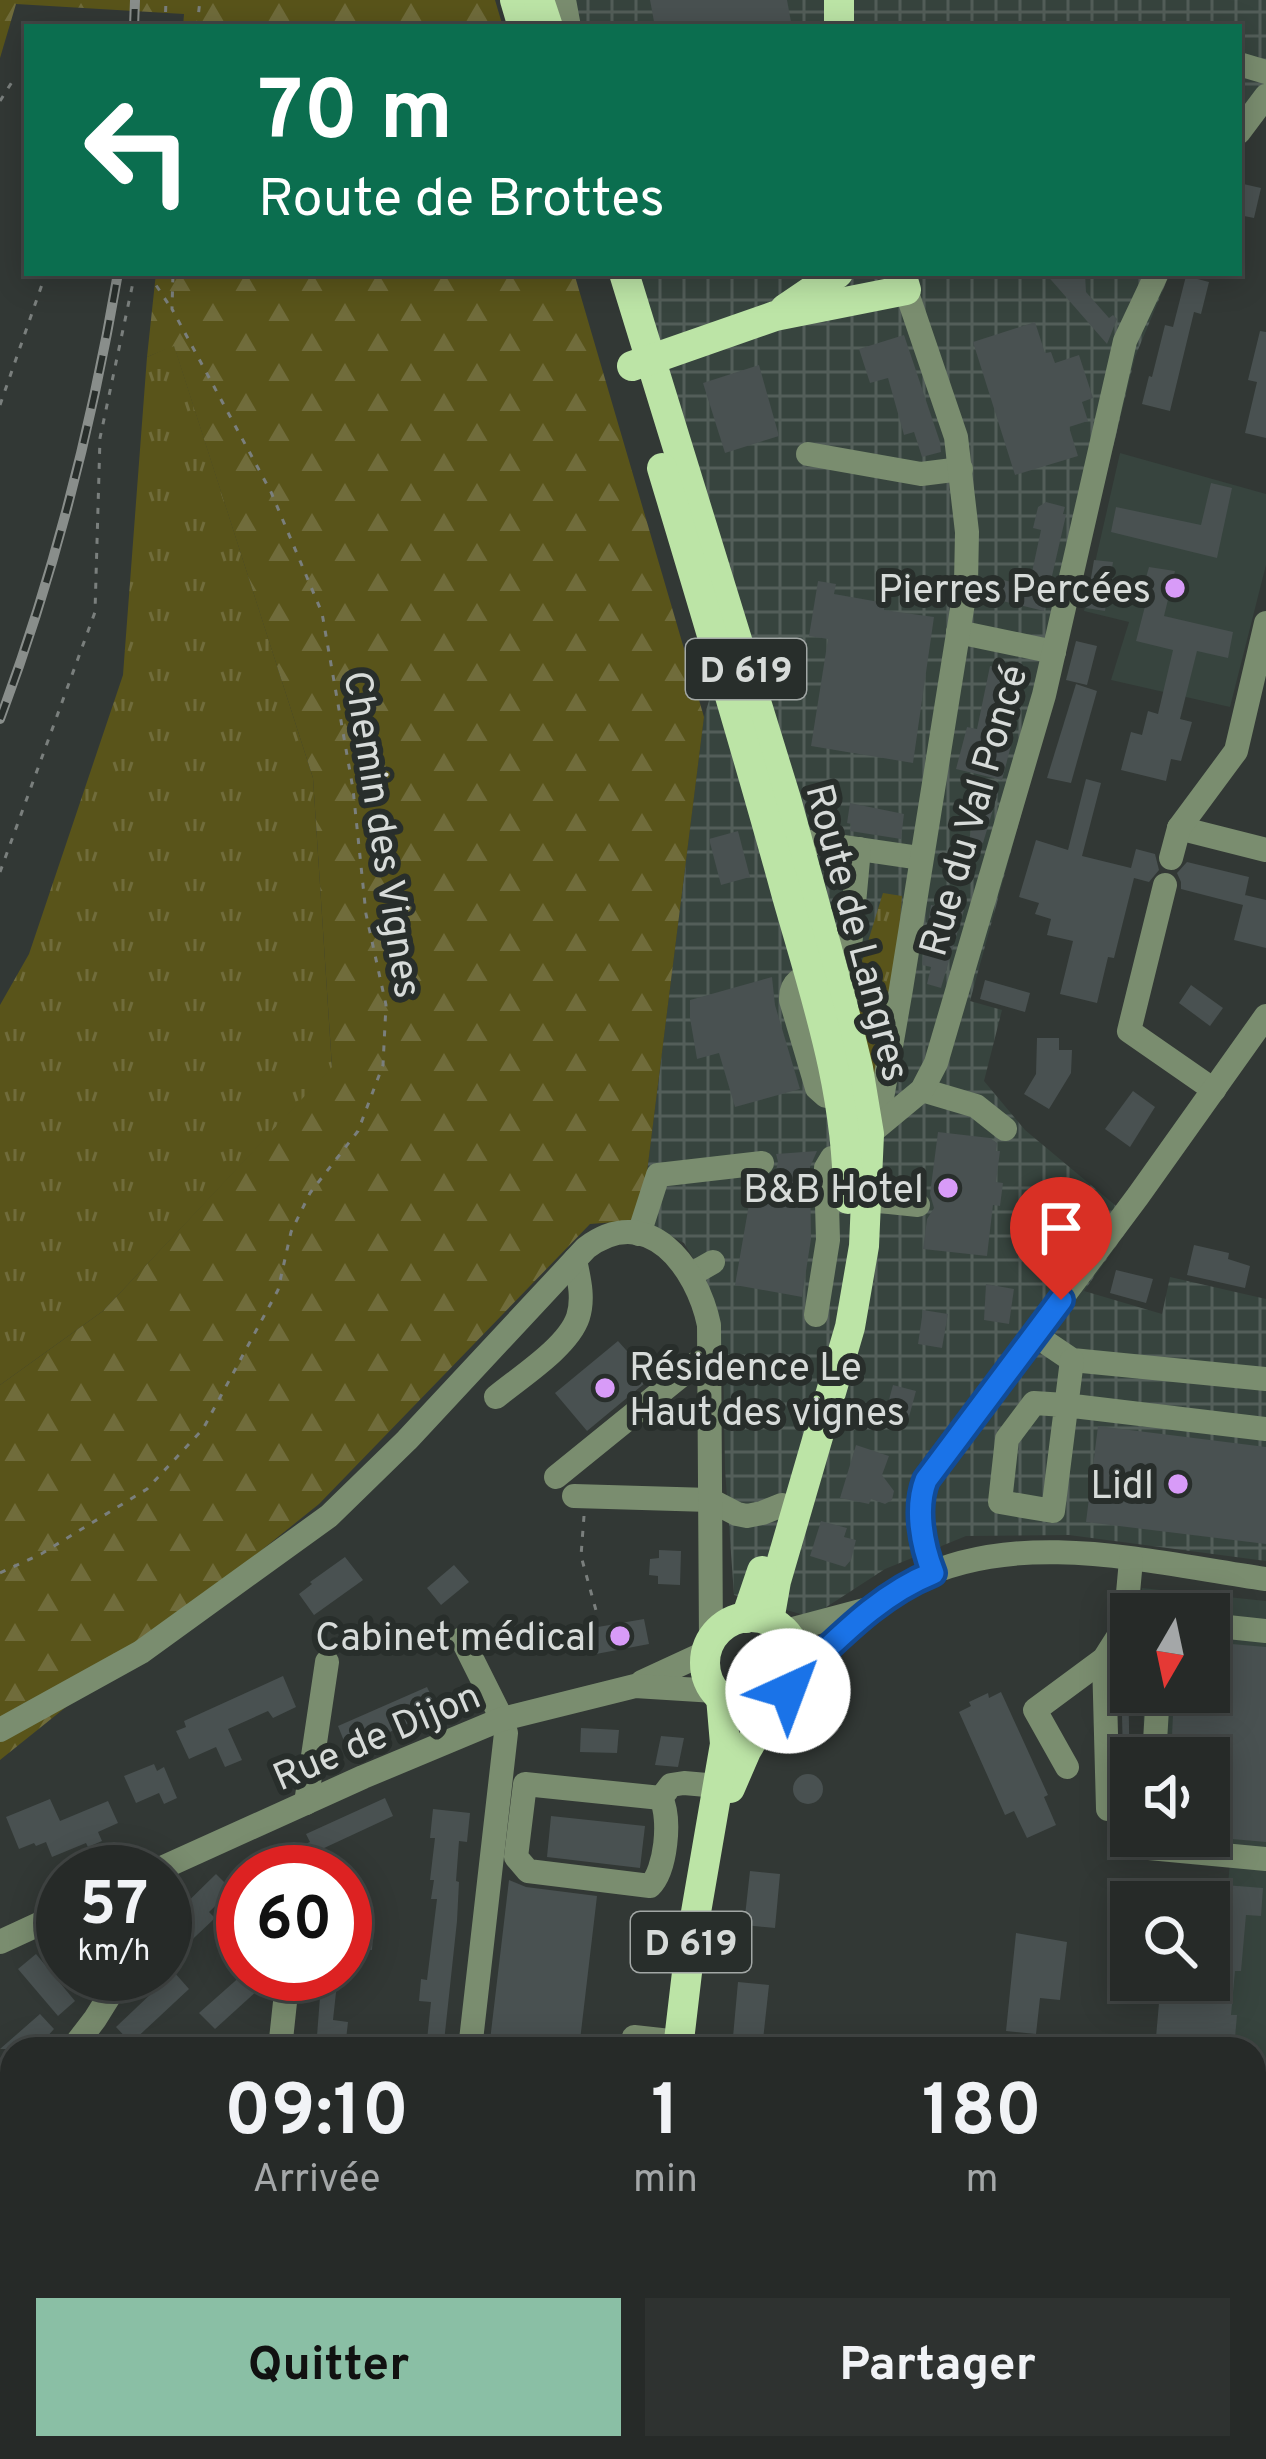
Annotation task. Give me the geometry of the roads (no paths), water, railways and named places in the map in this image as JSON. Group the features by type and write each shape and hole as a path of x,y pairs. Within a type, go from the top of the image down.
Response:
{"main road":[{"name":"D 619","path":"603,276 641,363 685,545 821,972"},
{"name":"Route de Langres","path":"625,276 641,363 738,644 797,840 821,972 862,1149 858,1199 835,1318 782,1505 759,1623"},
{"path":"775,316 834,276"},
{"path":"641,363 775,316 904,282"},
{"name":"D 619","path":"834,1015 838,1085"},
{"name":"Route de Langres","path":"838,1085 862,1149"},
{"name":"Route de Langres","path":"759,1623 776,1581 850,1328 864,1246 858,1199"},
{"path":"710,1835 725,1744 718,1694 706,1673 709,1647 718,1632 759,1623 795,1651 795,1679 774,1703 738,1708 718,1694"},
{"name":"D 619","path":"679,2037 710,1835 746,1751 774,1703"}],"street":[{"path":"1242,128 1266,96"},
{"name":"Rue du Val Poncé","path":"862,1149 922,1090 936,1063 1024,769 1125,341 1156,276"},
{"path":"816,1315 828,1240 826,1168 832,1158 862,1149 881,1104 965,584 967,549 956,437 904,282"},
{"path":"808,454 921,474 961,469"},
{"path":"685,545 703,565 722,631 738,644"},
{"path":"1172,858 1179,828 1236,751 1266,623"},
{"path":"958,632 1054,652"},
{"path":"1179,828 1266,850"},
{"path":"797,840 920,857"},
{"path":"834,1015 859,850"},
{"path":"1165,885 1130,1030 1214,1090"},
{"path":"821,972 796,981 791,1000 817,1088 826,1096 838,1085"},
{"path":"933,1573 919,1497 926,1480 1266,1016"},
{"path":"922,1090 976,1106 1005,1129"},
{"path":"639,1234 658,1175 712,1179 762,1162"},
{"path":"858,1199 918,1205"},
{"path":"0,1730 142,1652 329,1516 604,1235 639,1234 703,1268 709,1325 709,1647"},
{"path":"496,1397 567,1338 578,1317 581,1293 575,1260"},
{"path":"1035,1334 1072,1360 1266,1378"},
{"path":"709,1354 572,1490 710,1500 747,1516 782,1505"},
{"path":"1072,1360 1065,1405 1266,1429"},
{"path":"795,1679 872,1607 913,1581 978,1557 1026,1551 1266,1579"},
{"path":"1067,1767 1035,1710 1104,1659 1125,1626 1131,1560"},
{"path":"711,1587 759,1623 872,1607"},
{"path":"1230,1627 1266,1631"},
{"path":"462,1639 506,1733 471,2037"},
{"name":"Rue de Dijon","path":"192,1854 502,1719 635,1686 709,1647"},
{"path":"1104,1659 1108,1809"},
{"path":"306,1803 327,1662"},
{"name":"Rue de Dijon","path":"635,1686 718,1694"},
{"path":"525,1784 661,1798 668,1812 660,1876 650,1886 528,1871 516,1858 525,1784"},
{"path":"661,1798 670,1785 718,1786"},
{"path":"1230,1856 1266,1859"},
{"path":"0,1942 36,1925"},
{"path":"690,1947 734,1951"},
{"path":"81,2037 106,2001"},
{"path":"281,2037 285,2001"}],"railway":[{"path":"134,24 135,0"},
{"path":"0,719 70,499 117,276"}],"place":[{"name":"Pierres Percées","path":"1175,588"},
{"name":"B&B Hotel","path":"948,1188"},
{"name":"Résidence Le Haut des vignes","path":"605,1388"},
{"name":"Lidl","path":"1178,1484"},
{"name":"Cabinet médical","path":"620,1636"}]}
